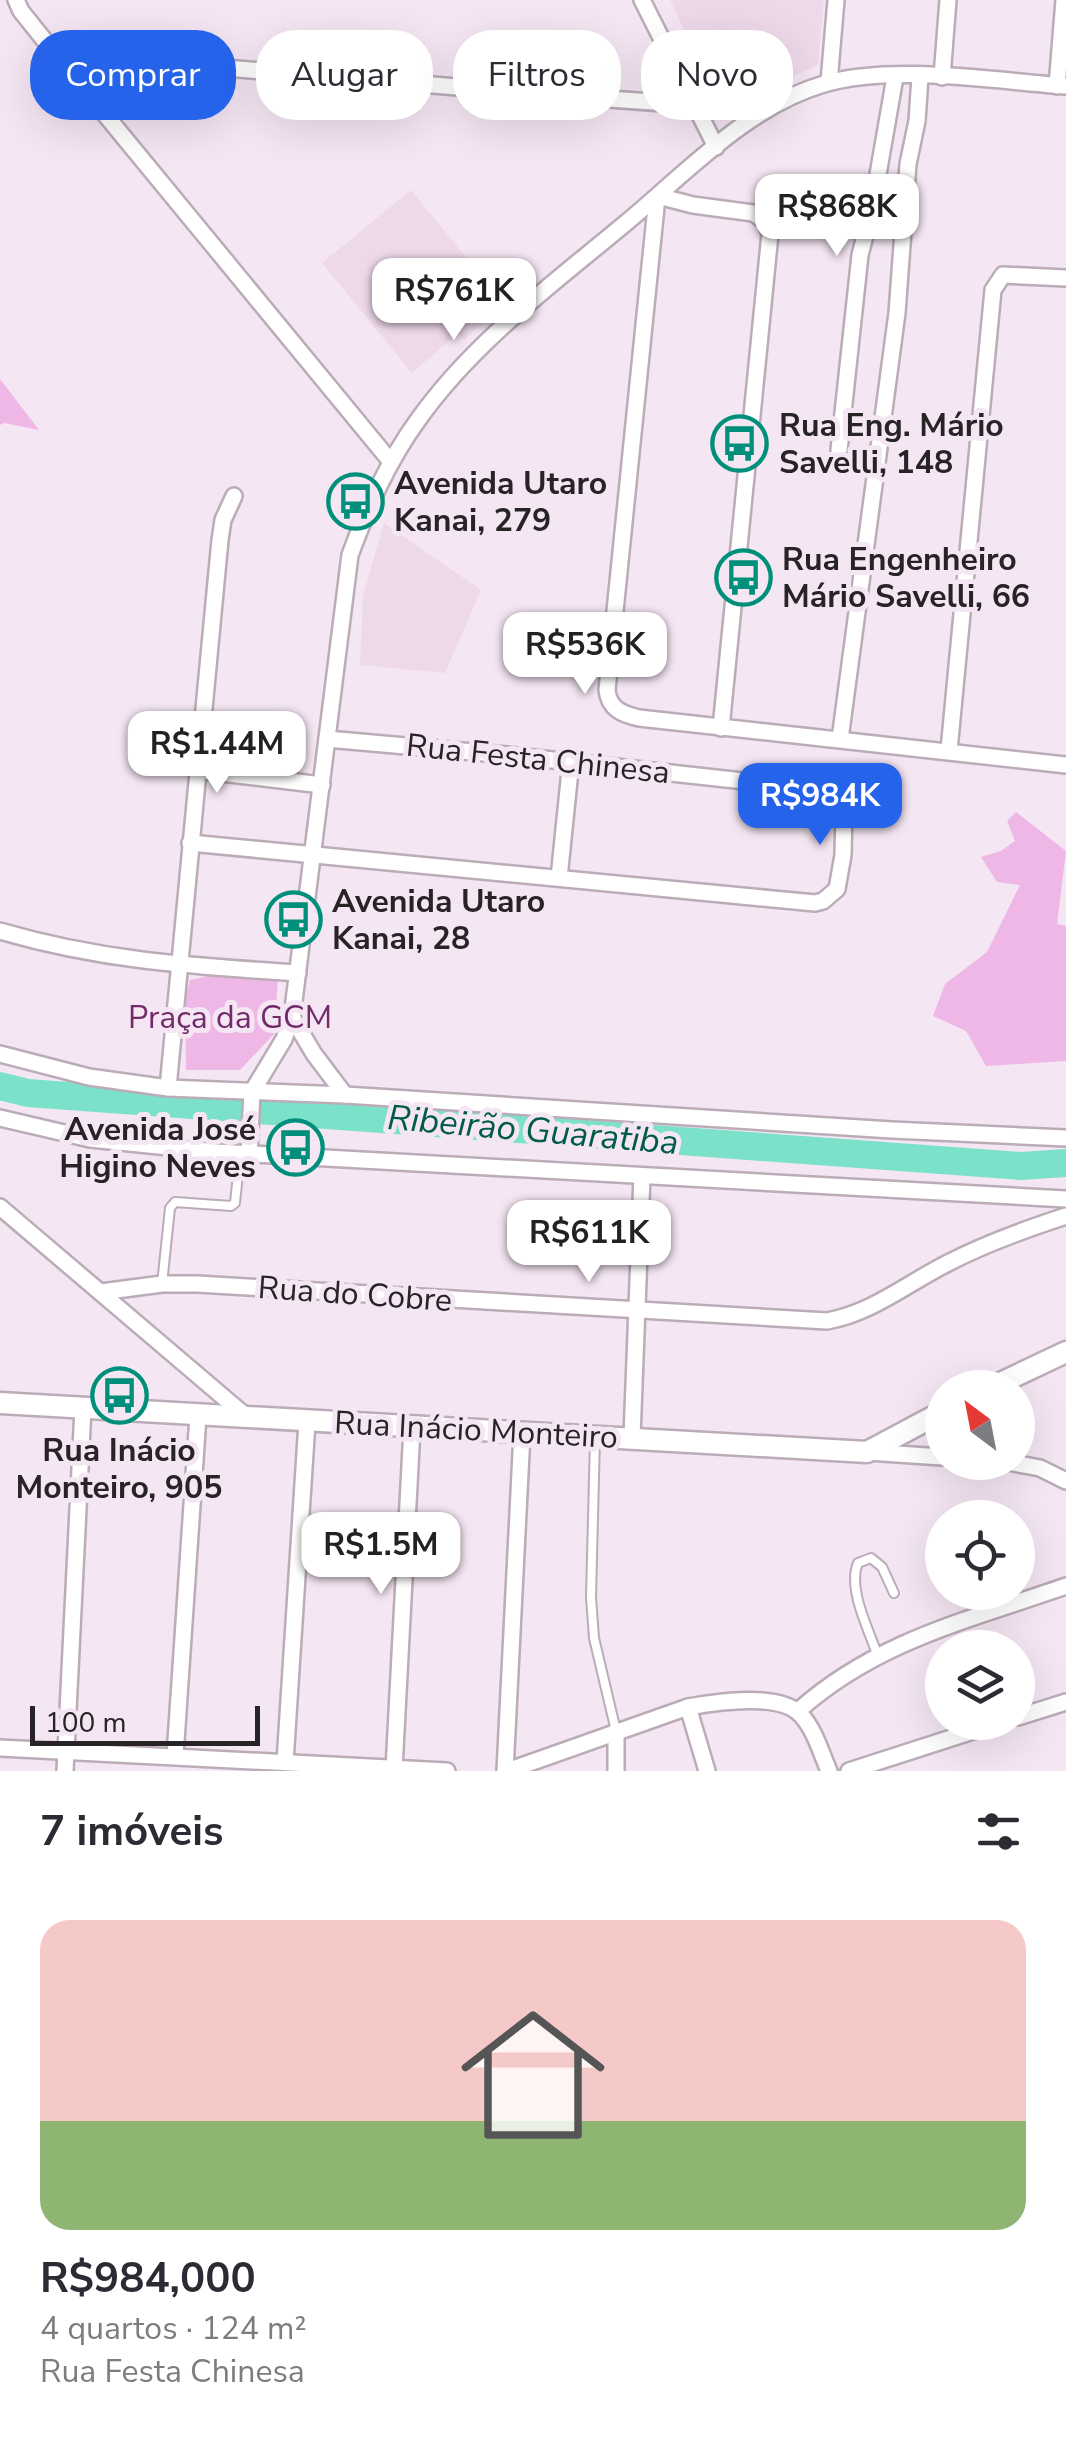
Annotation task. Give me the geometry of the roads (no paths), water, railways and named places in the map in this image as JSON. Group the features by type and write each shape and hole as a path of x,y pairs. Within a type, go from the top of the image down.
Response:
{"street":[{"path":"16,0 36,30"},
{"path":"642,0 656,30"},
{"path":"830,82 836,0"},
{"path":"942,78 948,0"},
{"path":"246,1149 251,1100 292,1017 350,555 391,462 427,408 478,351 716,146 775,105 830,82 895,77 1062,86 1064,0"},
{"path":"236,68 512,94 641,102"},
{"path":"839,450 860,256 895,77"},
{"path":"840,739 897,313 908,164 917,121 920,77"},
{"path":"110,120 391,462"},
{"path":"701,120 716,146"},
{"path":"658,196 607,690 611,704 623,714 721,728 1065,764 1066,747"},
{"path":"658,196 753,213 766,221 770,234 721,728"},
{"path":"949,750 993,290 999,278 1010,274 1066,278"},
{"path":"168,1088 220,540 234,496"},
{"name":"Rua Festa Chinesa","path":"190,843 815,903 837,888 844,809 835,794 826,790 327,739"},
{"path":"559,878 571,762"},
{"path":"196,770 322,785"},
{"path":"0,930 62,949 178,966 298,973"},
{"path":"292,1017 345,1095"},
{"path":"0,1054 89,1077 251,1100 345,1095 1066,1138"},
{"path":"0,1118 90,1139 1065,1207"},
{"path":"632,1437 642,1176"},
{"path":"0,1207 248,1418"},
{"name":"Rua do Cobre","path":"101,1292 162,1284 827,1321 870,1307 950,1261 1065,1207"},
{"path":"1028,1370 1066,1352"},
{"name":"Rua Inácio Monteiro","path":"0,1402 867,1452"},
{"path":"65,1771 83,1408"},
{"path":"176,1756 198,1416"},
{"path":"867,1452 925,1421"},
{"path":"285,1762 307,1422"},
{"path":"394,1769 412,1428"},
{"path":"522,1432 506,1771 688,1707 778,1702 798,1711 806,1720 830,1771"},
{"path":"867,1452 925,1456"},
{"path":"1035,1467 1066,1480"},
{"path":"798,1711 825,1687 878,1654 1066,1586"},
{"path":"1035,1712 1066,1702"},
{"path":"688,1707 708,1771"},
{"path":"616,1731 616,1771"},
{"path":"848,1771 945,1740"},
{"path":"0,1748 448,1771"}],"lane":[{"path":"162,1284 170,1208 175,1202 235,1204 246,1149"},
{"path":"595,1436 591,1597 594,1638 616,1731"},
{"path":"878,1654 857,1592 854,1570 871,1558 877,1561 894,1592"}],"waterway":[{"name":"Ribeirão Guaratiba","path":"0,1086 28,1093 1021,1166 1066,1163"}],"place":[{"name":"Rua Eng. Mário Savelli, 148","path":"740,443"},
{"name":"Avenida Utaro Kanai, 279","path":"355,501"},
{"name":"Rua Engenheiro Mário Savelli, 66","path":"743,577"},
{"name":"Avenida Utaro Kanai, 28","path":"293,919"},
{"name":"Avenida José Higino Neves","path":"295,1147"},
{"name":"Rua Inácio Monteiro, 905","path":"119,1396"}],"park label":[{"name":"Praça da GCM","path":"230,1017"}]}
